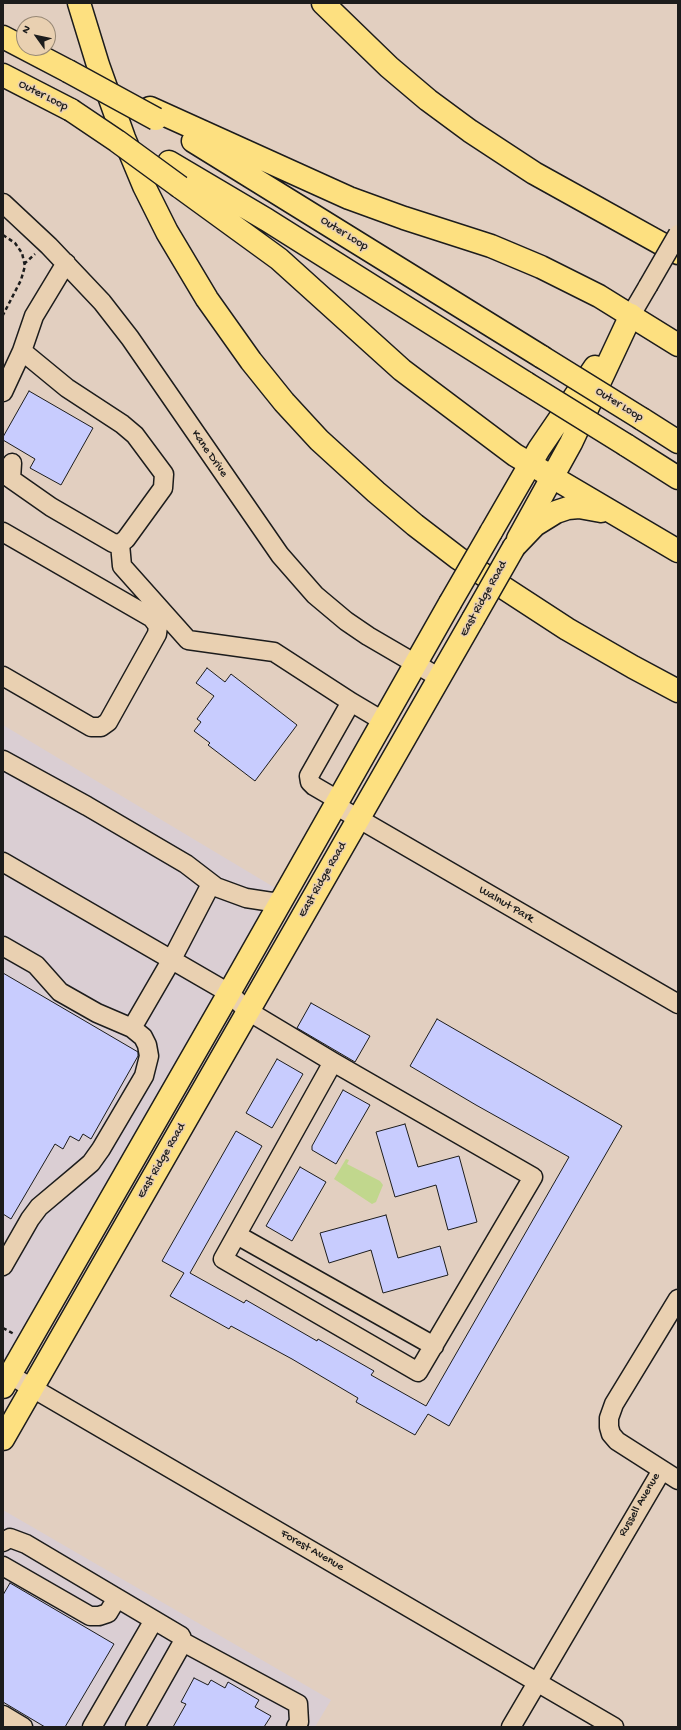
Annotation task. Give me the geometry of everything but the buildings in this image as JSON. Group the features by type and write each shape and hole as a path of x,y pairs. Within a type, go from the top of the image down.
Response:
{"main road":[{"path":"79,3 98,64 124,138 144,186 164,226 206,298 240,346 284,402 320,440 376,492 415,525 458,558 567,628 678,691"},
{"path":"328,8 399,76 428,100 475,134 551,183 678,253"},
{"name":"Outer Loop","path":"3,37 153,114 678,442"},
{"name":"Outer Loop","path":"3,75 169,162 274,224 678,478"},
{"path":"71,110 117,141 279,259 402,370 530,465 678,551"},
{"path":"153,114 349,198 398,216 491,246 528,261 588,290 678,345"},
{"name":"East Ridge Road","path":"6,1381 229,993 415,663 530,465 549,434 631,315"},
{"name":"East Ridge Road","path":"3,1439 440,678 552,478 580,425 631,315"},
{"path":"514,546 524,534 540,521 562,510 579,507 591,508 619,517"}],"street":[{"name":"Kane Drive","path":"3,203 66,263 102,302 130,338 280,555 315,595 346,621 368,636 440,678"},
{"name":"East Ridge Road","path":"631,315 678,234"},
{"path":"3,392 22,350 34,316 66,263"},
{"path":"12,463 11,479 51,508 113,543 120,544 126,539 163,488 164,474 135,435 122,424 67,388 22,350"},
{"path":"3,532 152,618 158,626 157,634 108,722 101,727 91,727 3,676"},
{"path":"120,544 122,566 188,640 274,652 383,721"},
{"name":"Walnut Park","path":"351,702 309,776 310,782 314,786 358,819 678,1004"},
{"path":"3,760 87,806 186,864 211,884 246,898 272,902 281,901"},
{"path":"3,862 229,993 248,1011 333,1062 533,1177 418,1372 223,1259 333,1062"},
{"path":"132,1028 172,959 211,884"},
{"path":"3,946 36,965 60,992 97,1014 132,1028 143,1037 147,1045 149,1056 144,1076 91,1162 39,1207 30,1219 3,1266"},
{"path":"237,1234 434,1346"},
{"name":"Russell Avenue","path":"511,1727 662,1470 617,1441 611,1434 609,1418 614,1404 678,1299"},
{"name":"Forest Avenue","path":"6,1381 32,1389 614,1727"},
{"path":"662,1470 678,1480"},
{"path":"3,1542 10,1538 26,1544 181,1636 183,1642 298,1704 299,1722 296,1727"},
{"path":"3,1566 90,1616 99,1616 108,1613 117,1598"},
{"path":"92,1727 154,1620"},
{"path":"135,1727 183,1642"},
{"path":"3,1715 23,1727"}],"path":[{"path":"3,235 15,243 19,248 22,253 24,264 21,280 3,315"},
{"path":"24,264 38,250"}],"shaded area":[{"path":"3,725 277,889 3,1366"},
{"path":"3,1510 331,1700 315,1727 3,1727"}],"green space":[{"path":"346,1159 349,1160 347,1164 380,1181 383,1185 376,1202 372,1204 334,1179"}]}
